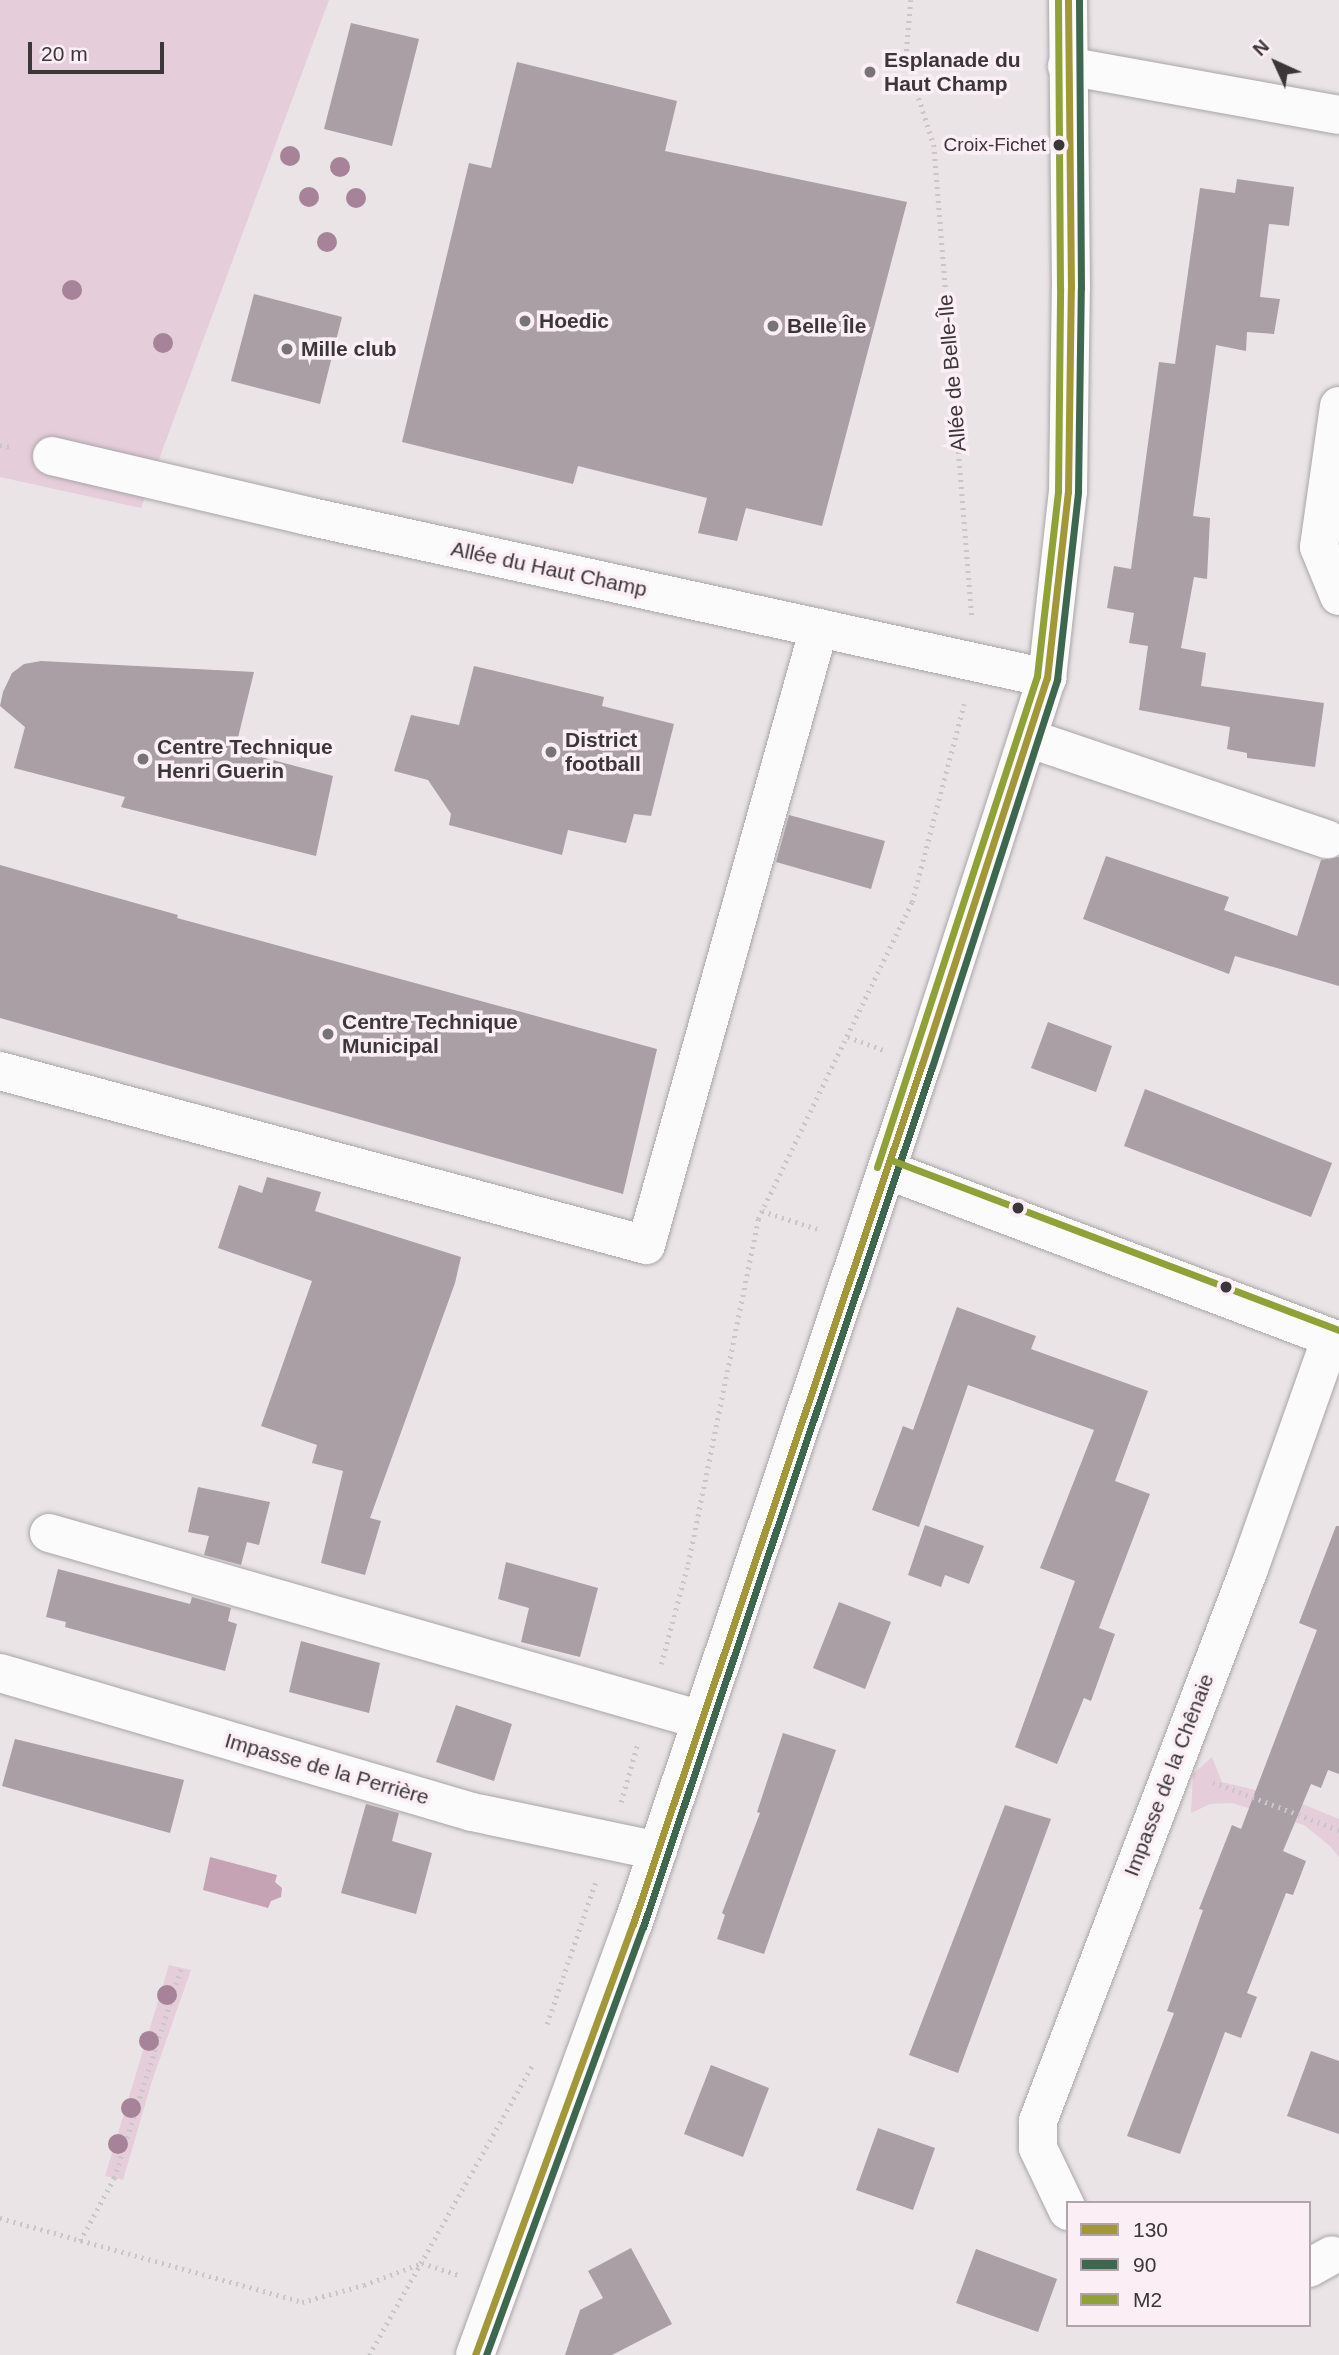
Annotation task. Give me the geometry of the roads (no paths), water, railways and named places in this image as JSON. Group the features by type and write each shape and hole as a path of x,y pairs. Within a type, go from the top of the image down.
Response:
{"street":[{"path":"475,2355 658,1851 887,1170 1047,678 1068,492 1071,288 1068,0"},
{"path":"1067,66 1339,115"},
{"path":"1339,406 1319,547 1339,596"},
{"name":"Allée du Haut Champ","path":"52,457 307,516 975,660 1047,678"},
{"path":"0,1070 646,1245 819,628"},
{"path":"1028,738 1327,839"},
{"path":"887,1170 1335,1339"},
{"name":"Impasse de la Chênaie","path":"1066,2207 1038,2148 1038,2121 1335,1339"},
{"path":"48,1533 701,1720"},
{"name":"Impasse de la Perrière","path":"0,1673 472,1812 658,1851"}],"place":[{"name":"Esplanade du Haut Champ","path":"870,72"},
{"name":"Croix-Fichet","path":"1059,145"},
{"name":"Hoedic","path":"525,321"},
{"name":"Belle Île","path":"773,326"},
{"name":"Mille club","path":"287,349"},
{"name":"District football","path":"551,752"},
{"name":"Centre Technique Henri Guerin","path":"143,759"},
{"name":"Centre Technique Municipal","path":"328,1034"}]}
